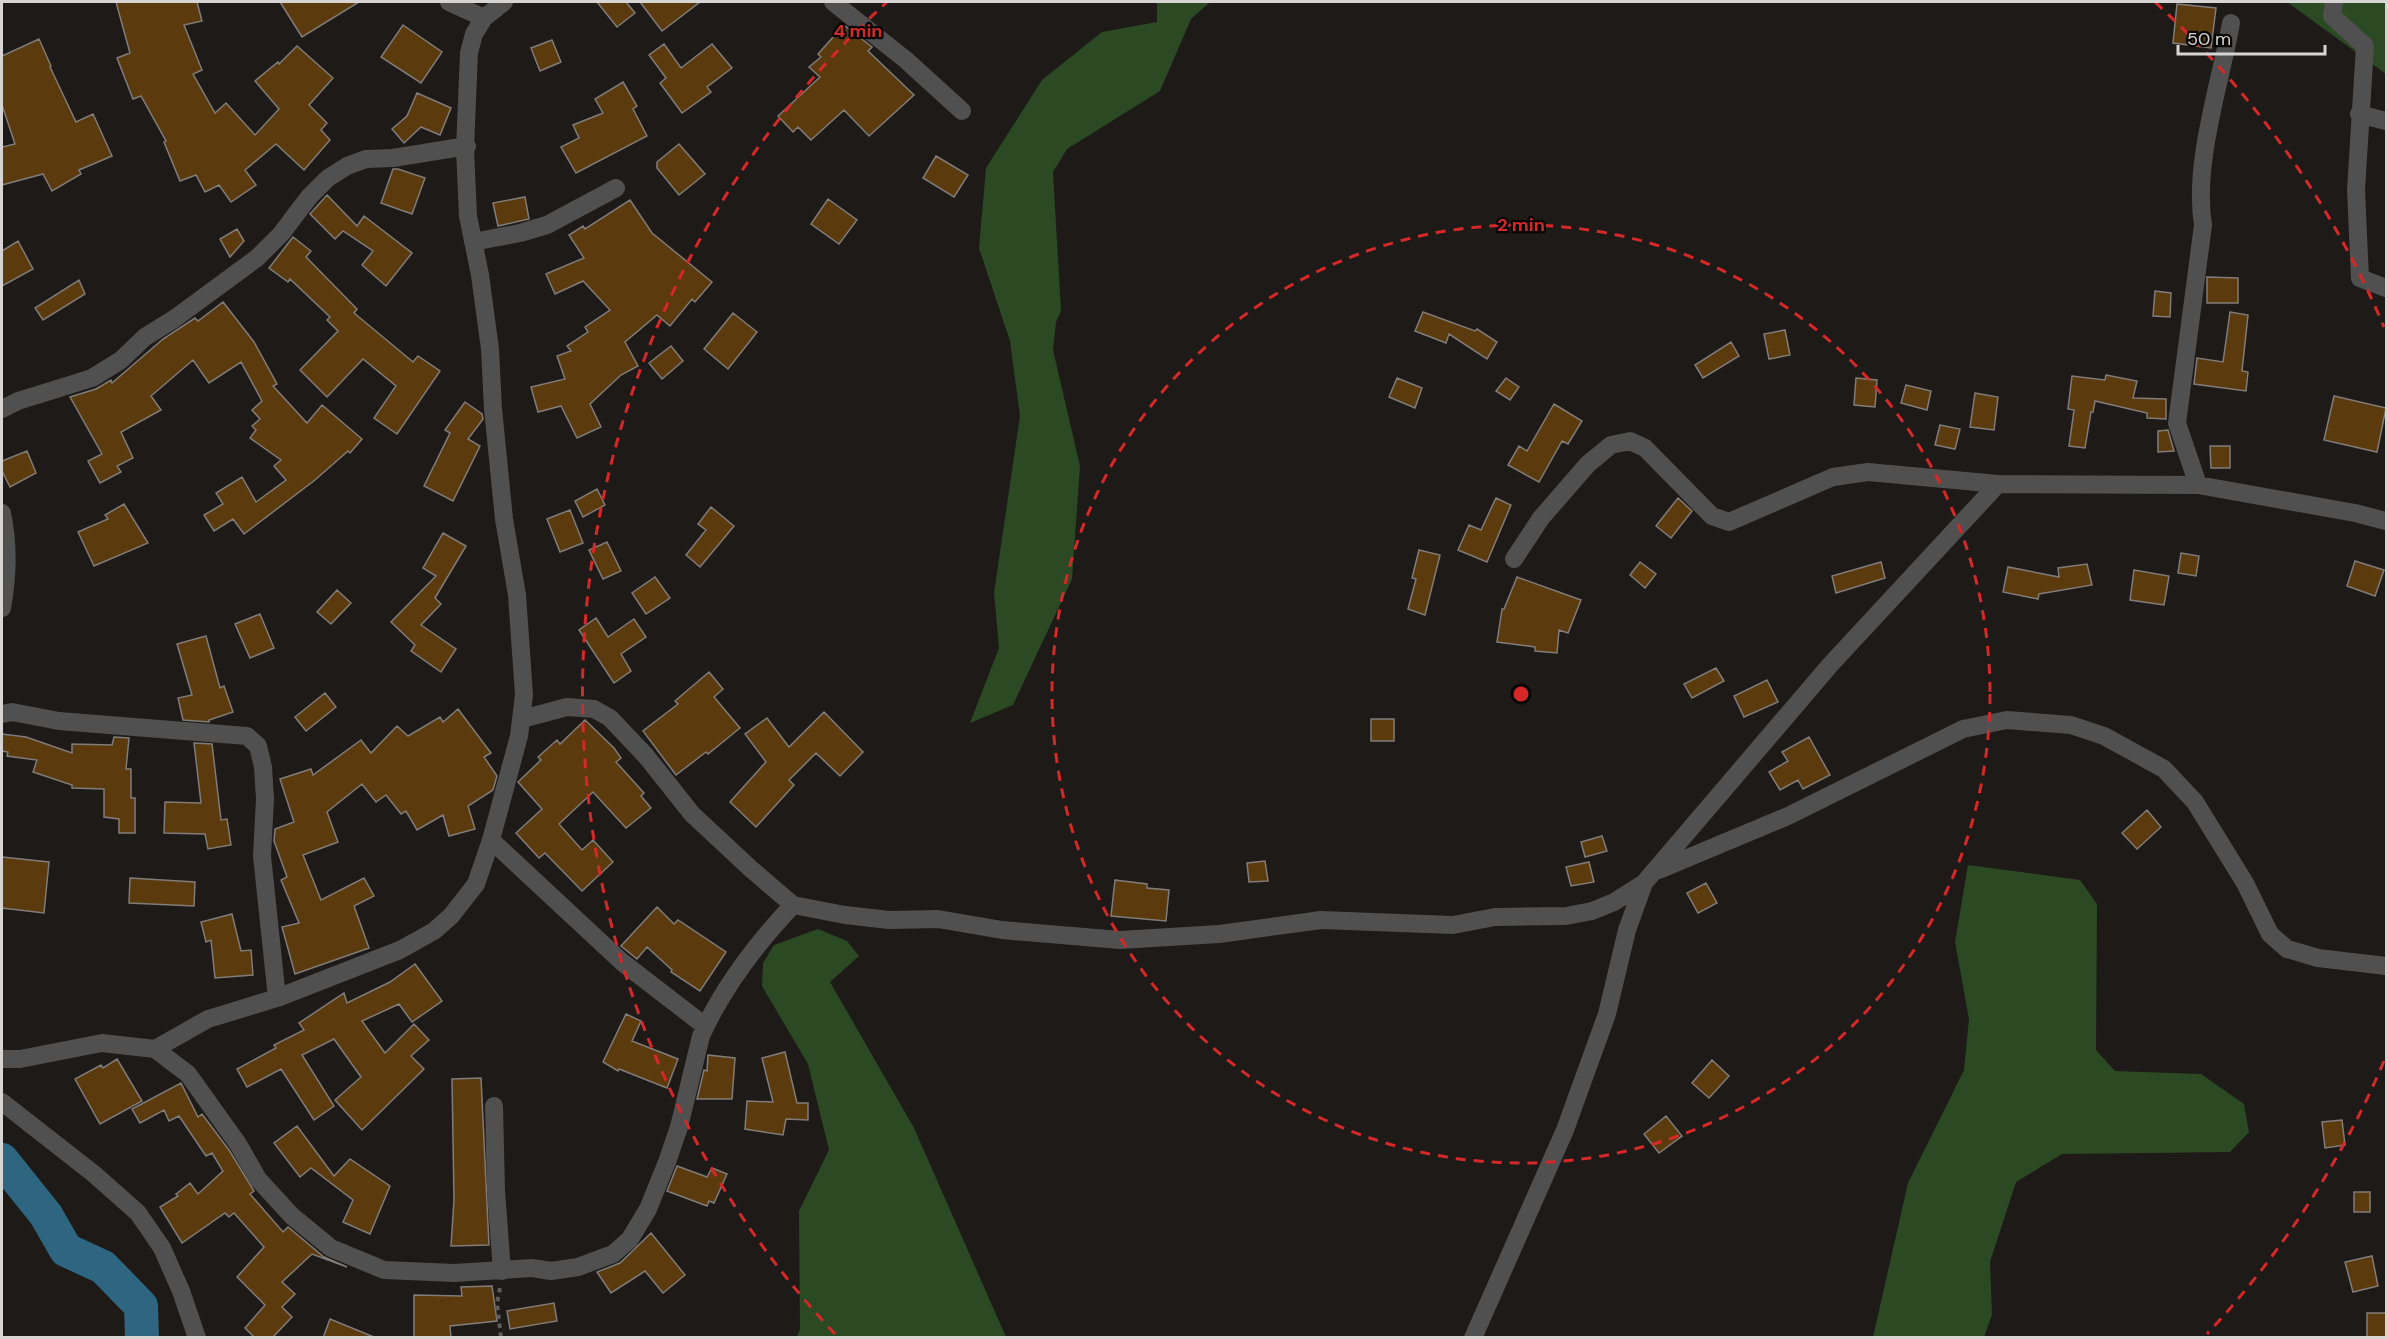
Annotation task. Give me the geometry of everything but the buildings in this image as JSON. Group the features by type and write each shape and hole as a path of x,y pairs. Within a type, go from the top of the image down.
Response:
{"street":[{"path":"448,2 483,18"},
{"path":"155,1049 208,1019 277,998 400,950 434,931 451,916 476,884 491,840 522,719 524,695 517,595 504,519 493,409 490,349 480,275 468,216 466,146 469,53 474,34 483,18 504,2"},
{"path":"833,2 906,60 962,111"},
{"path":"2334,2 2332,16 2365,46 2356,190 2360,278 2386,288"},
{"path":"2199,484 2177,423 2178,406 2184,379 2203,225 2200,204 2204,157 2230,23"},
{"path":"2359,114 2386,121"},
{"path":"2,409 18,401 92,378 121,360 145,337 174,319 257,258 281,234 309,197 328,178 347,166 366,159 393,158 466,146"},
{"path":"473,242 547,225 616,188"},
{"path":"1514,559 1541,518 1588,464 1611,445 1630,441 1646,448 1712,516 1729,522 1833,477 1868,472 1998,484 2199,484 2386,521"},
{"path":"1473,1338 1564,1130 1607,1014 1627,930 1649,877 1831,664 1998,484"},
{"path":"2,513 7,535 8,575 2,608"},
{"path":"522,719 567,707 594,709 610,718 646,756 692,814 751,869 793,904 878,919 938,919 1002,930 1120,940 1219,934 1321,920 1453,925 1495,917 1566,916 1592,911 1614,902 1649,877 1788,816 1963,729 2007,720 2071,725 2104,736 2164,769 2195,802 2245,883 2270,934 2287,949 2318,958 2386,966"},
{"path":"2,714 12,712 59,721 247,736 258,746 263,767 265,799 262,856 277,998"},
{"path":"491,840 622,962 705,1026"},
{"path":"2,1059 62,1052 102,1043 155,1049 188,1074 238,1144 258,1179 292,1216 331,1248 384,1270 454,1274 532,1269 551,1271 578,1267 613,1254 630,1239 648,1209 679,1127 705,1026 733,978 768,931 793,904"},
{"path":"2,1102 94,1174 138,1213 162,1248 197,1338"},
{"path":"494,1106 496,1191 502,1271"}],"path":[{"path":"501,1338 497,1303 502,1271"}],"green space":[{"path":"1157,2 1210,2 1191,19 1160,91 1067,149 1053,172 1061,311 1056,322 1053,350 1080,466 1072,579 1013,705 970,723 999,648 994,593 1020,416 1010,341 979,248 986,168 1042,80 1102,32 1157,22"},
{"path":"2287,2 2386,2 2386,74"},
{"path":"1968,865 2080,880 2097,904 2096,1050 2115,1071 2201,1074 2244,1104 2249,1132 2230,1152 2062,1154 2016,1182 1990,1262 1992,1315 1984,1337 1873,1337 1908,1183 1964,1070 1969,1019 1955,942"},
{"path":"818,929 847,941 859,956 830,982 914,1128 1006,1337 797,1337 800,1329 799,1211 829,1150 808,1064 762,986 763,963 774,945"}],"waterway":[{"path":"2,1160 46,1215 66,1250 103,1267 141,1306 142,1338"}]}
